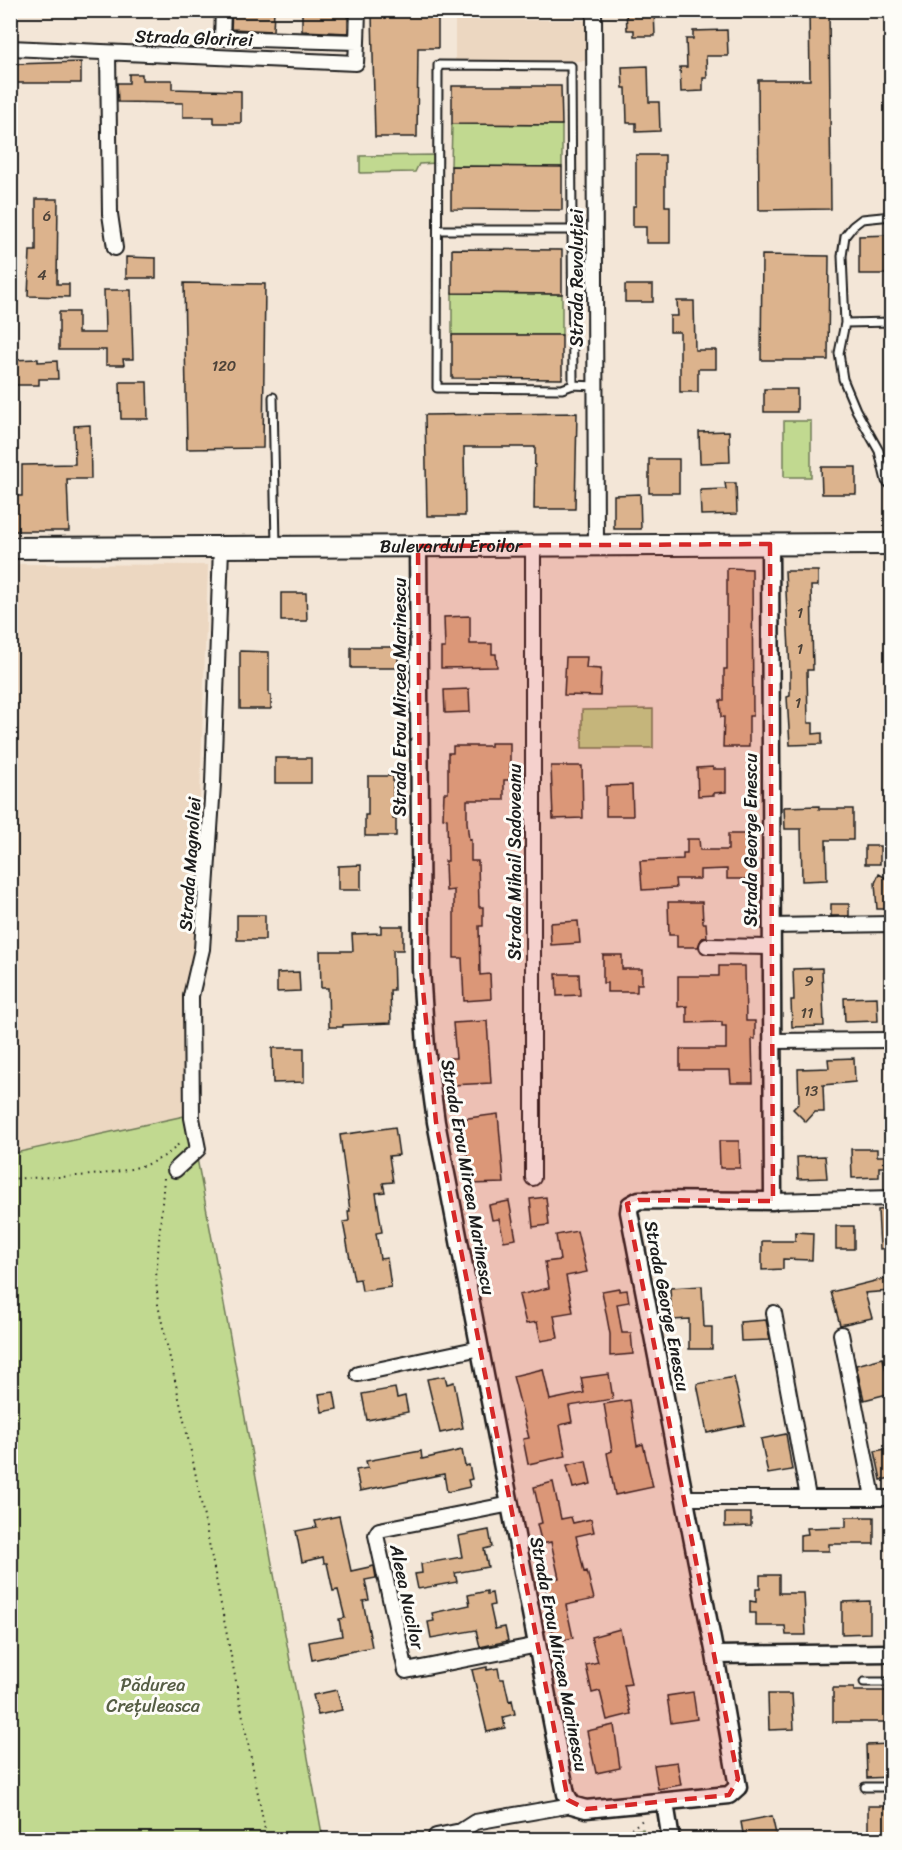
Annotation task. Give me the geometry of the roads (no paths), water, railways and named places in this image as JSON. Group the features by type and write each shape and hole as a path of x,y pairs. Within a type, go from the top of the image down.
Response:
{"main road":[{"name":"Bulevardul Eroilor","path":"10,548 891,544"}],"street":[{"path":"222,10 222,38 357,42 358,10"},
{"name":"Strada Revoluției","path":"594,10 596,545"},
{"name":"Strada Glorirei","path":"10,48 356,63 357,42"},
{"path":"108,53 110,214 115,248"},
{"name":"Strada George Enescu","path":"572,1805 586,1809 665,1803 729,1795 738,1787 715,1655 629,1212 630,1205 639,1200 773,1201 770,544"},
{"name":"Strada Mihail Sadoveanu","path":"533,545 533,1178"},
{"name":"Strada Erou Mircea Marinescu","path":"418,546 423,1013 436,1122 566,1794 572,1805"},
{"name":"Strada Magnoliei","path":"168,1169 198,1149 192,1118 191,996 201,949 213,784 220,547"},
{"path":"771,926 891,924"},
{"path":"707,946 771,946"},
{"path":"772,1041 891,1040"},
{"path":"773,1201 891,1198"},
{"path":"774,1312 808,1497"},
{"path":"841,1334 873,1497"},
{"path":"358,1374 480,1348"},
{"path":"685,1498 891,1498"},
{"name":"Aleea Nucilor","path":"511,1504 379,1530 376,1535 406,1671 538,1645"},
{"path":"715,1655 891,1653"},
{"path":"665,1803 671,1839"},
{"path":"436,1836 461,1831 475,1822 572,1805"}],"lane":[{"path":"573,385 571,66 438,65 437,388 562,389 573,385 595,386"},
{"path":"891,216 862,219 845,236 842,256 845,323 839,353 843,379 856,410 879,451 886,481 891,486"},
{"path":"438,230 571,230"},
{"path":"845,323 891,322"},
{"path":"273,397 277,547"},
{"path":"864,1682 891,1682"},
{"path":"865,1787 891,1787"}],"park label":[{"name":"Pădurea Crețuleasca","path":"153,1695"}]}
